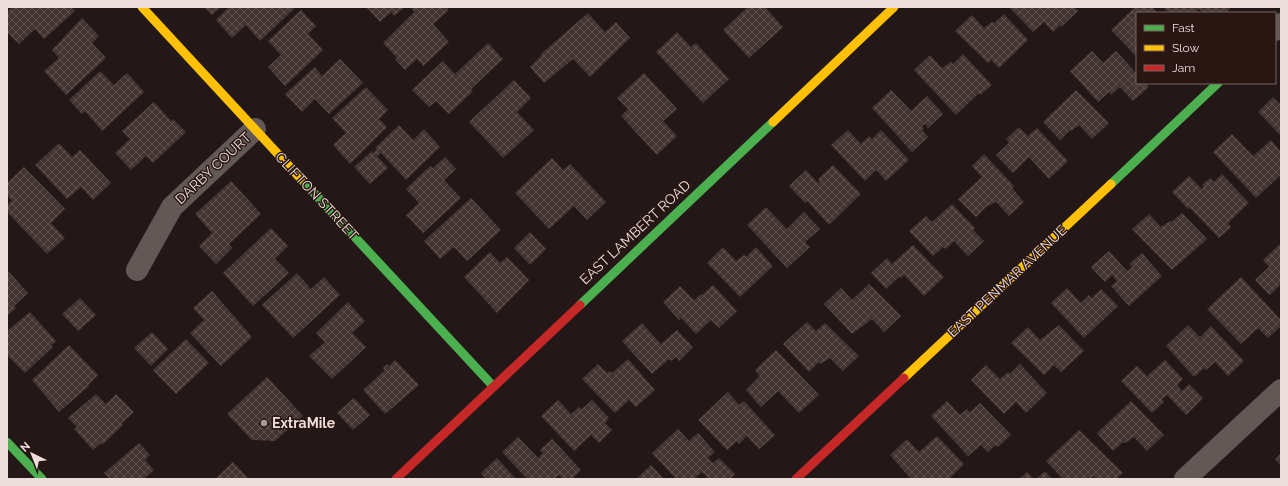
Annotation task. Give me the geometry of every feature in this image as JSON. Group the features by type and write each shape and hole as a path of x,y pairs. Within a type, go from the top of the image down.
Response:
{"street":[{"name":"CLIFTON STREET","path":"142,7 493,386"},
{"name":"EAST LAMBERT ROAD","path":"397,479 493,386 894,7"},
{"name":"EAST PENMAR AVENUE","path":"796,479 1217,84"},
{"name":"DARBY COURT","path":"137,270 172,207 255,129"},
{"path":"1185,479 1281,390"},
{"path":"7,442 42,479"}],"building":[{"path":"12,7 71,7 75,11 44,39 35,29 19,44 7,32 7,12"},
{"path":"204,7 221,7 212,15"},
{"path":"229,7 293,7 294,9 260,41 246,25 232,38 216,20"},
{"path":"366,7 405,7 394,16 391,12 380,22"},
{"path":"414,7 446,7 449,10 433,24 449,42 423,66 417,59 405,70 395,59 397,58 383,43 414,12 412,9"},
{"path":"748,7 765,7 783,27 749,58 723,30"},
{"path":"1009,7 1074,7 1078,11 1061,27 1060,25 1053,32 1044,22 1033,32"},
{"path":"1135,7 1152,7 1156,12 1136,12 1136,56 1111,30"},
{"path":"1163,7 1228,7 1230,9 1227,12 1202,12 1199,9 1195,12 1168,12"},
{"path":"301,10 316,26 308,34 323,50 285,86 268,67 281,55 268,41"},
{"path":"588,13 605,32 616,22 630,38 590,77 573,59 544,83 530,67 542,55 541,54"},
{"path":"1004,14 1028,40 999,68 991,60 988,63 955,31 972,15 984,28 992,22 994,23"},
{"path":"82,18 99,36 92,43 106,58 66,95 44,71 59,58 52,50"},
{"path":"677,32 691,47 696,43 729,79 703,103 656,52"},
{"path":"488,43 503,59 471,89 473,91 449,114 436,101 429,107 412,90 443,61 455,74"},
{"path":"1092,51 1103,63 1116,51 1136,73 1136,84 1146,84 1149,87 1133,101 1120,87 1111,95 1109,92 1098,102 1070,71"},
{"path":"963,54 992,85 980,95 979,93 956,115 914,70 930,55 942,68 951,62 953,64"},
{"path":"340,59 363,83 329,114 315,99 302,112 285,94 315,67 322,76"},
{"path":"100,71 114,85 127,73 144,92 102,131 85,111 82,114 69,100"},
{"path":"644,73 677,109 663,121 677,136 657,155 621,116 628,109 617,98"},
{"path":"514,80 531,98 517,112 534,130 503,158 469,122"},
{"path":"366,87 388,110 379,119 387,127 350,164 333,145 346,133 332,118"},
{"path":"891,90 911,111 927,96 943,114 928,128 925,124 922,126 924,129 922,130 928,137 912,152 872,108"},
{"path":"1076,90 1109,123 1092,139 1079,125 1071,131 1070,130 1060,140 1043,122"},
{"path":"1273,97 1281,105 1281,136 1258,112"},
{"path":"154,102 171,121 173,119 186,132 153,163 146,156 131,170 115,153 130,139 122,131"},
{"path":"399,125 413,140 424,129 440,147 406,180 381,153 377,156 388,168 370,184 354,167 372,151 373,153 377,150 375,148"},
{"path":"1019,127 1028,136 1037,128 1068,161 1049,179 1029,157 1013,173 996,155 1009,143 1006,139"},
{"path":"848,130 861,144 869,136 872,139 881,130 909,160 886,181 876,170 865,181 831,145"},
{"path":"1232,134 1253,156 1271,140 1281,152 1281,175 1256,198 1213,152"},
{"path":"59,143 72,157 80,150 111,183 93,200 81,187 67,199 35,165"},
{"path":"984,154 1014,186 1012,188 1024,202 1009,216 996,202 986,207 976,217 958,199 982,177 972,166"},
{"path":"445,157 456,169 444,180 461,198 423,233 406,215 419,203 406,189 430,166 433,168"},
{"path":"552,158 563,170 570,164 606,202 587,220 574,206 549,229 515,193"},
{"path":"833,165 861,194 829,225 807,201 805,203 789,186 806,170 818,183 820,181 818,179"},
{"path":"24,167 65,209 51,223 65,238 47,254 7,212 7,205 12,201 7,195 7,183"},
{"path":"1222,174 1249,203 1228,223 1231,227 1219,238 1172,192 1189,176 1202,189 1204,187 1202,185 1210,178 1214,182"},
{"path":"231,181 261,214 229,244 232,248 216,264 199,246 212,233 195,214"},
{"path":"471,198 501,230 467,261 454,247 440,259 424,241"},
{"path":"952,204 975,228 973,230 984,241 968,256 954,241 946,249 943,247 933,256 909,231 926,216 932,222"},
{"path":"766,207 787,229 804,212 820,229 805,242 810,247 787,268 747,225"},
{"path":"1182,213 1207,239 1172,270 1132,229 1149,214 1161,227 1170,221 1171,222"},
{"path":"271,228 288,246 275,259 289,273 253,306 223,273"},
{"path":"530,232 546,249 530,265 514,248"},
{"path":"1281,243 1281,284 1270,295 1255,280 1269,267 1263,260"},
{"path":"913,245 944,277 924,296 904,275 901,278 900,276 886,289 871,273 887,258 892,264"},
{"path":"723,247 736,261 744,255 746,257 756,247 773,266 740,297 707,263"},
{"path":"1109,251 1127,271 1132,267 1129,264 1142,253 1162,276 1129,306 1111,286 1117,281 1112,275 1105,282 1091,267"},
{"path":"490,252 500,263 507,257 529,280 497,313 464,277"},
{"path":"9,272 28,293 14,306 16,308 7,316 7,274"},
{"path":"297,273 311,289 324,277 340,295 293,338 262,305"},
{"path":"1241,277 1281,320 1281,326 1268,338 1258,328 1241,344 1207,309"},
{"path":"869,284 901,316 884,332 872,319 852,334 824,304 841,288 852,300"},
{"path":"713,285 737,311 719,328 711,320 696,334 681,318 679,320 663,302 680,286 694,300"},
{"path":"1067,288 1081,303 1089,295 1092,298 1101,289 1118,306 1084,338 1051,303"},
{"path":"212,291 252,337 221,366 190,333 204,320 193,308"},
{"path":"80,298 96,315 78,331 62,314"},
{"path":"348,302 365,321 352,333 366,347 332,379 309,356 325,342 316,333"},
{"path":"30,312 56,341 51,346 53,347 25,373 7,355 7,331"},
{"path":"807,322 816,331 825,323 859,356 843,371 830,358 820,364 819,362 809,372 783,344"},
{"path":"642,323 661,344 677,330 693,347 679,361 676,357 671,361 669,359 652,374 622,341"},
{"path":"1059,325 1084,351 1061,372 1054,365 1044,375 1011,343 1028,327 1040,340"},
{"path":"1188,325 1200,337 1211,326 1244,361 1228,376 1215,362 1206,370 1204,368 1194,377 1166,346"},
{"path":"152,332 168,349 151,366 134,348"},
{"path":"186,339 209,363 176,394 153,370"},
{"path":"69,345 98,375 88,385 89,386 59,412 32,380"},
{"path":"776,350 819,395 799,413 778,391 761,407 746,390 760,376 755,370"},
{"path":"628,359 655,390 636,407 629,400 615,413 582,379 598,364 607,373 610,371 612,373"},
{"path":"395,360 419,385 385,414 363,390 385,370 383,368 387,364 389,366"},
{"path":"1165,360 1183,379 1177,385 1182,391 1189,384 1203,398 1186,415 1167,395 1162,399 1164,402 1152,413 1121,381 1137,366 1147,376"},
{"path":"1020,364 1047,393 1026,413 1016,402 1004,414 971,380 986,365 1000,379 1008,372 1010,374"},
{"path":"267,377 303,416 275,441 252,440 227,414"},
{"path":"728,392 739,405 744,401 775,435 759,449 747,436 739,444 737,441 727,450 698,420"},
{"path":"96,394 106,404 116,394 134,412 102,445 101,443 93,450 74,429 77,427 68,418"},
{"path":"354,398 370,415 353,430 337,413"},
{"path":"558,400 571,414 579,407 582,409 592,400 609,418 605,423 612,430 599,443 591,435 574,451 541,416"},
{"path":"947,401 960,415 967,409 970,412 980,403 1011,435 998,447 995,445 988,452 981,445 968,456 931,416"},
{"path":"1131,401 1164,435 1147,451 1134,437 1125,443 1123,442 1113,451 1097,433"},
{"path":"678,429 689,441 698,433 715,452 708,458 713,463 719,458 735,474 730,479 709,479 702,472 694,479 676,479 652,453"},
{"path":"1079,430 1123,473 1116,479 1096,479 1093,476 1090,479 1063,479 1046,461"},
{"path":"937,436 964,464 949,479 911,479 890,455 907,439 919,452"},
{"path":"518,437 538,458 543,453 540,450 552,439 581,470 572,479 563,479 559,475 554,479 527,479 502,452"},
{"path":"139,443 150,455 145,460 154,470 144,479 110,479 104,473"},
{"path":"1281,453 1281,465 1275,459"},
{"path":"497,458 516,479 486,479 481,473"},
{"path":"233,462 249,479 215,479"},
{"path":"651,465 664,479 636,479"},
{"path":"1045,471 1052,479 1036,479"},
{"path":"1027,472 1034,479 1019,479"}],"traffic: fast":[{"path":"1111,184 1217,84"},
{"path":"580,305 773,122"},
{"path":"301,179 493,386"},
{"path":"7,442 42,479"}],"traffic: slow":[{"path":"142,7 301,179"},
{"path":"773,122 894,7"},
{"path":"904,378 1111,184"}],"traffic: jam":[{"path":"396,479 580,305"},
{"path":"796,479 904,378"}],"place":[{"name":"ExtraMile","path":"264,423"}]}
